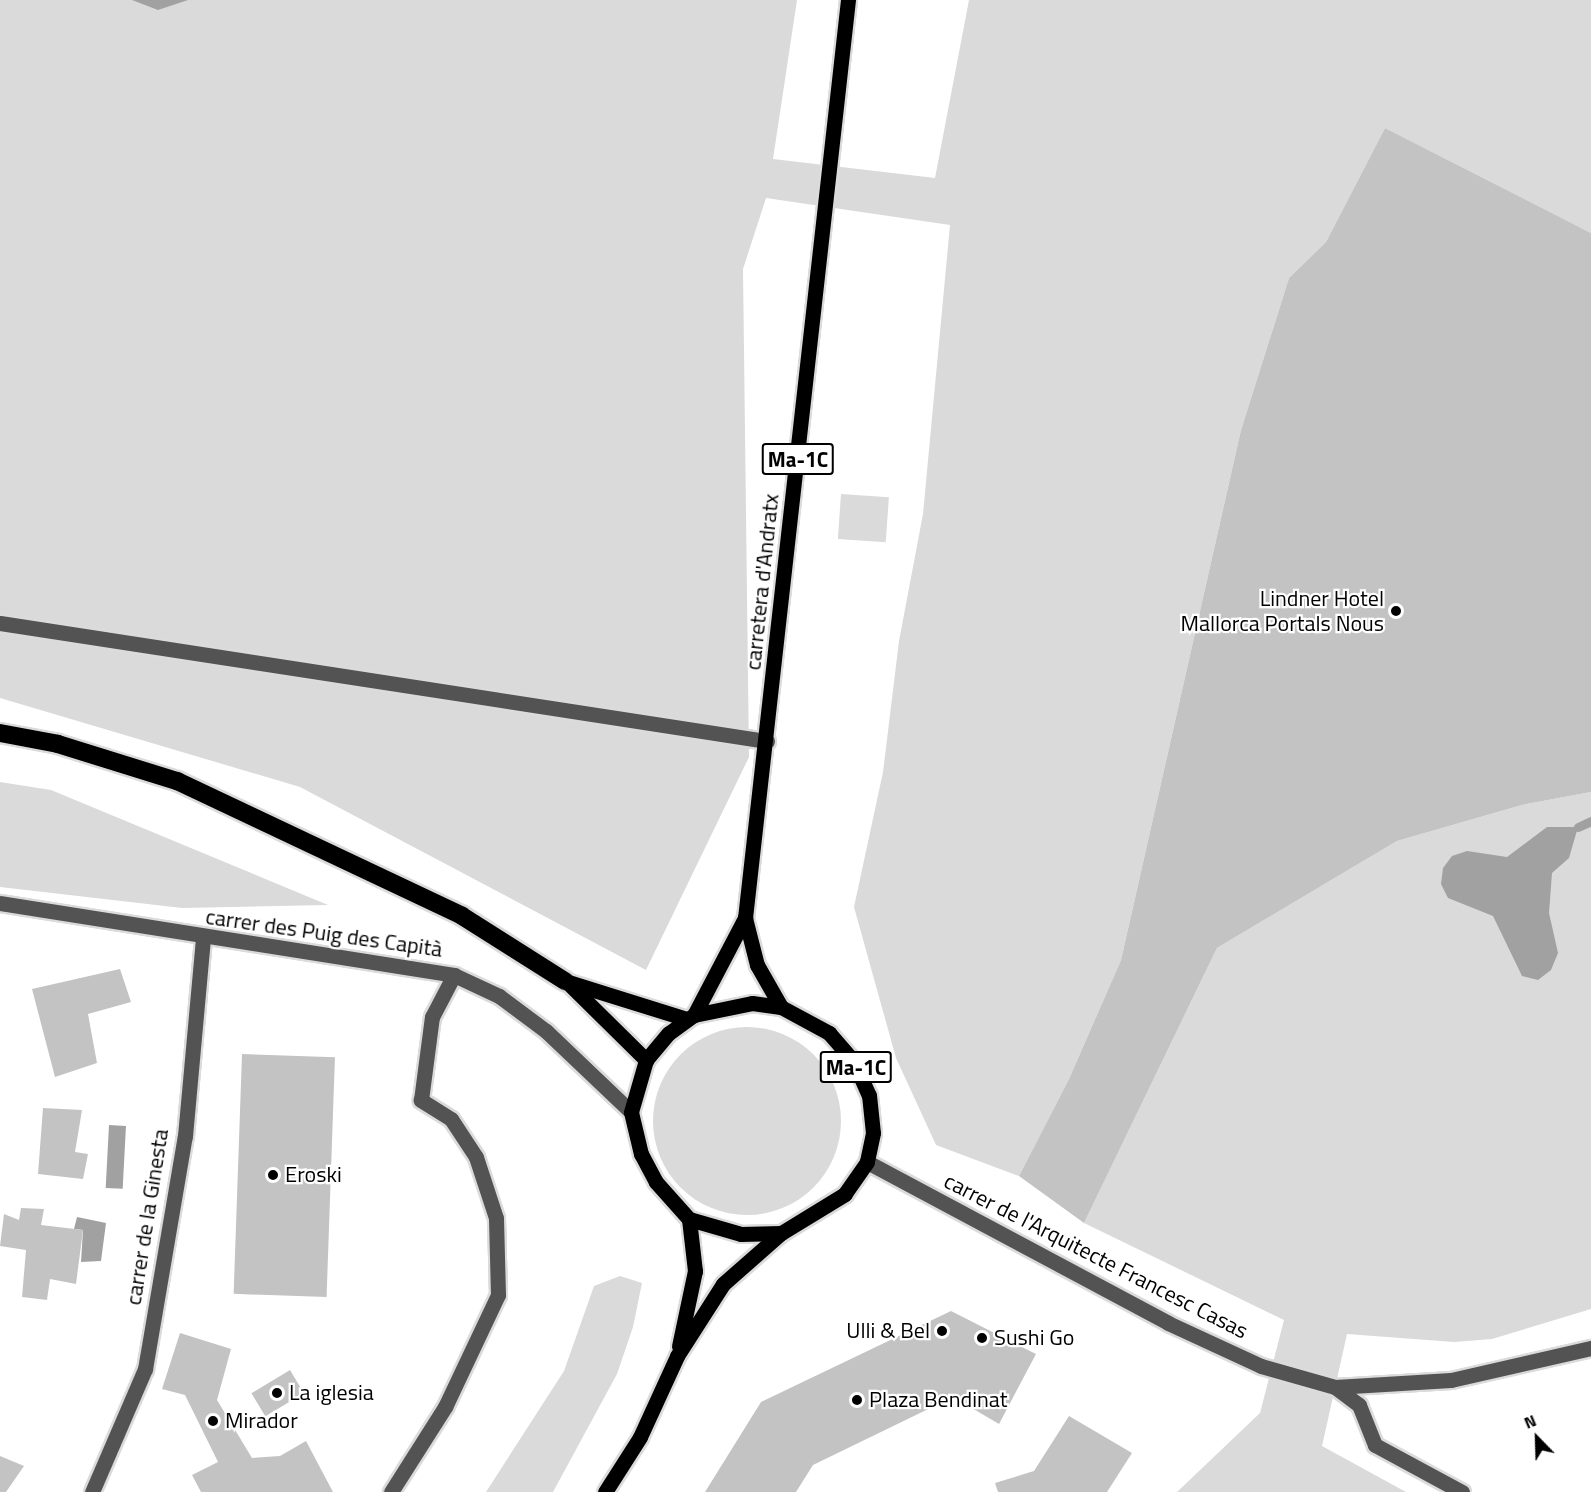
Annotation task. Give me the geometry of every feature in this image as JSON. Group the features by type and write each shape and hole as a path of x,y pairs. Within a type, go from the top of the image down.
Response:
{"highway":[{"path":"0,733 58,744 177,781 462,916 566,981"}],"main road":[{"name":"carretera d'Andratx","path":"781,1006 757,965 745,918 767,741 848,0"},
{"name":"carretera d'Andratx","path":"691,1017 745,918"},
{"path":"566,981 691,1017"},
{"path":"566,981 646,1060"},
{"name":"Ma-1C","path":"605,1492 640,1437 677,1356 736,1268 782,1233 845,1194 867,1162 873,1133 869,1095 854,1062 829,1033 781,1006 725,1005 691,1017 646,1060 631,1112 641,1154 656,1182 689,1219 695,1271 677,1356"},
{"path":"689,1219 741,1234 782,1233"}],"street":[{"path":"0,623 767,741"},
{"name":"carrer des Puig des Capità","path":"0,903 203,939 422,966 454,975 499,996 546,1031 631,1112"},
{"name":"carrer de la Ginesta","path":"92,1492 145,1369 185,1136 203,939"},
{"path":"391,1492 444,1407 498,1295 496,1218 476,1157 451,1119 421,1100 432,1017 454,975"},
{"name":"carrer de l'Arquitecte Francesc Casas","path":"867,1162 1168,1323 1261,1366 1335,1387 1451,1380 1591,1348"},
{"path":"1335,1387 1359,1405 1376,1445 1462,1492"}],"shaded area":[{"path":"0,0 797,0 773,159 935,178 969,0 1591,0 1591,233 1385,128 1326,242 1289,278 1241,430 1121,960 1069,1079 1019,1176 936,1145 896,1058 854,907 883,772 899,641 923,514 950,225 766,198 743,269 749,757 646,970 300,787 0,698"},
{"path":"132,0 188,0 158,10"},
{"path":"841,494 889,497 886,542 838,539"},
{"path":"0,782 51,790 328,905 182,908 0,887"},
{"path":"1591,792 1591,1309 1492,1339 1454,1342 1347,1334 1322,1446 1406,1492 1177,1492 1260,1413 1284,1320 1084,1223 1217,948 1397,841 1522,805"},
{"path":"1547,827 1578,827 1569,858 1552,873 1549,913 1558,953 1551,970 1538,980 1522,976 1493,916 1448,898 1441,884 1443,868 1452,856 1467,851 1507,857"},
{"path":"747,1027 783,1034 799,1043 813,1055 825,1069 834,1085 841,1121 834,1157 825,1173 813,1187 799,1199 783,1208 747,1215 711,1208 695,1199 681,1187 669,1173 660,1157 653,1121 660,1085 669,1069 681,1055 695,1043 711,1034"},
{"path":"109,1125 126,1126 123,1189 106,1188"},
{"path":"77,1217 106,1223 101,1261 81,1262 83,1230 74,1229"},
{"path":"620,1276 642,1283 633,1327 617,1374 553,1492 486,1492 564,1371 594,1286"}],"building":[{"name":"Lindner Hotel Mallorca Portals Nous","path":"1385,128 1591,233 1591,792 1522,805 1397,841 1217,948 1084,1223 1019,1176 1069,1079 1121,960 1241,430 1289,278 1326,242"},
{"path":"120,969 131,1002 88,1014 97,1063 55,1077 32,989"},
{"name":"Eroski","path":"242,1054 335,1057 327,1297 234,1294"},
{"path":"43,1108 82,1110 75,1152 88,1154 83,1179 38,1174"},
{"path":"21,1208 44,1209 41,1225 83,1230 76,1284 50,1279 47,1300 22,1297 26,1250 0,1246 4,1214 19,1220"},
{"name":"Plaza Bendinat","path":"951,1311 1036,1354 999,1424 953,1397 813,1465 796,1492 705,1492 761,1402"},
{"name":"Mirador","path":"180,1333 231,1349 217,1400 252,1458 280,1456 306,1441 333,1492 201,1492 192,1475 218,1462 185,1395 162,1389"},
{"name":"La iglesia","path":"290,1370 304,1393 265,1416 251,1393"},
{"path":"1069,1416 1132,1453 1107,1492 998,1492 995,1483 1034,1471"},
{"path":"0,1456 24,1466 6,1492 0,1492"}],"waterway":[{"path":"1578,827 1591,821"}],"place":[{"name":"Lindner Hotel Mallorca Portals Nous","path":"1396,611"},
{"name":"Eroski","path":"273,1175"},
{"name":"Ulli & Bel","path":"942,1331"},
{"name":"Sushi Go","path":"982,1338"},
{"name":"La iglesia","path":"277,1393"},
{"name":"Plaza Bendinat","path":"857,1400"},
{"name":"Mirador","path":"213,1421"}]}
